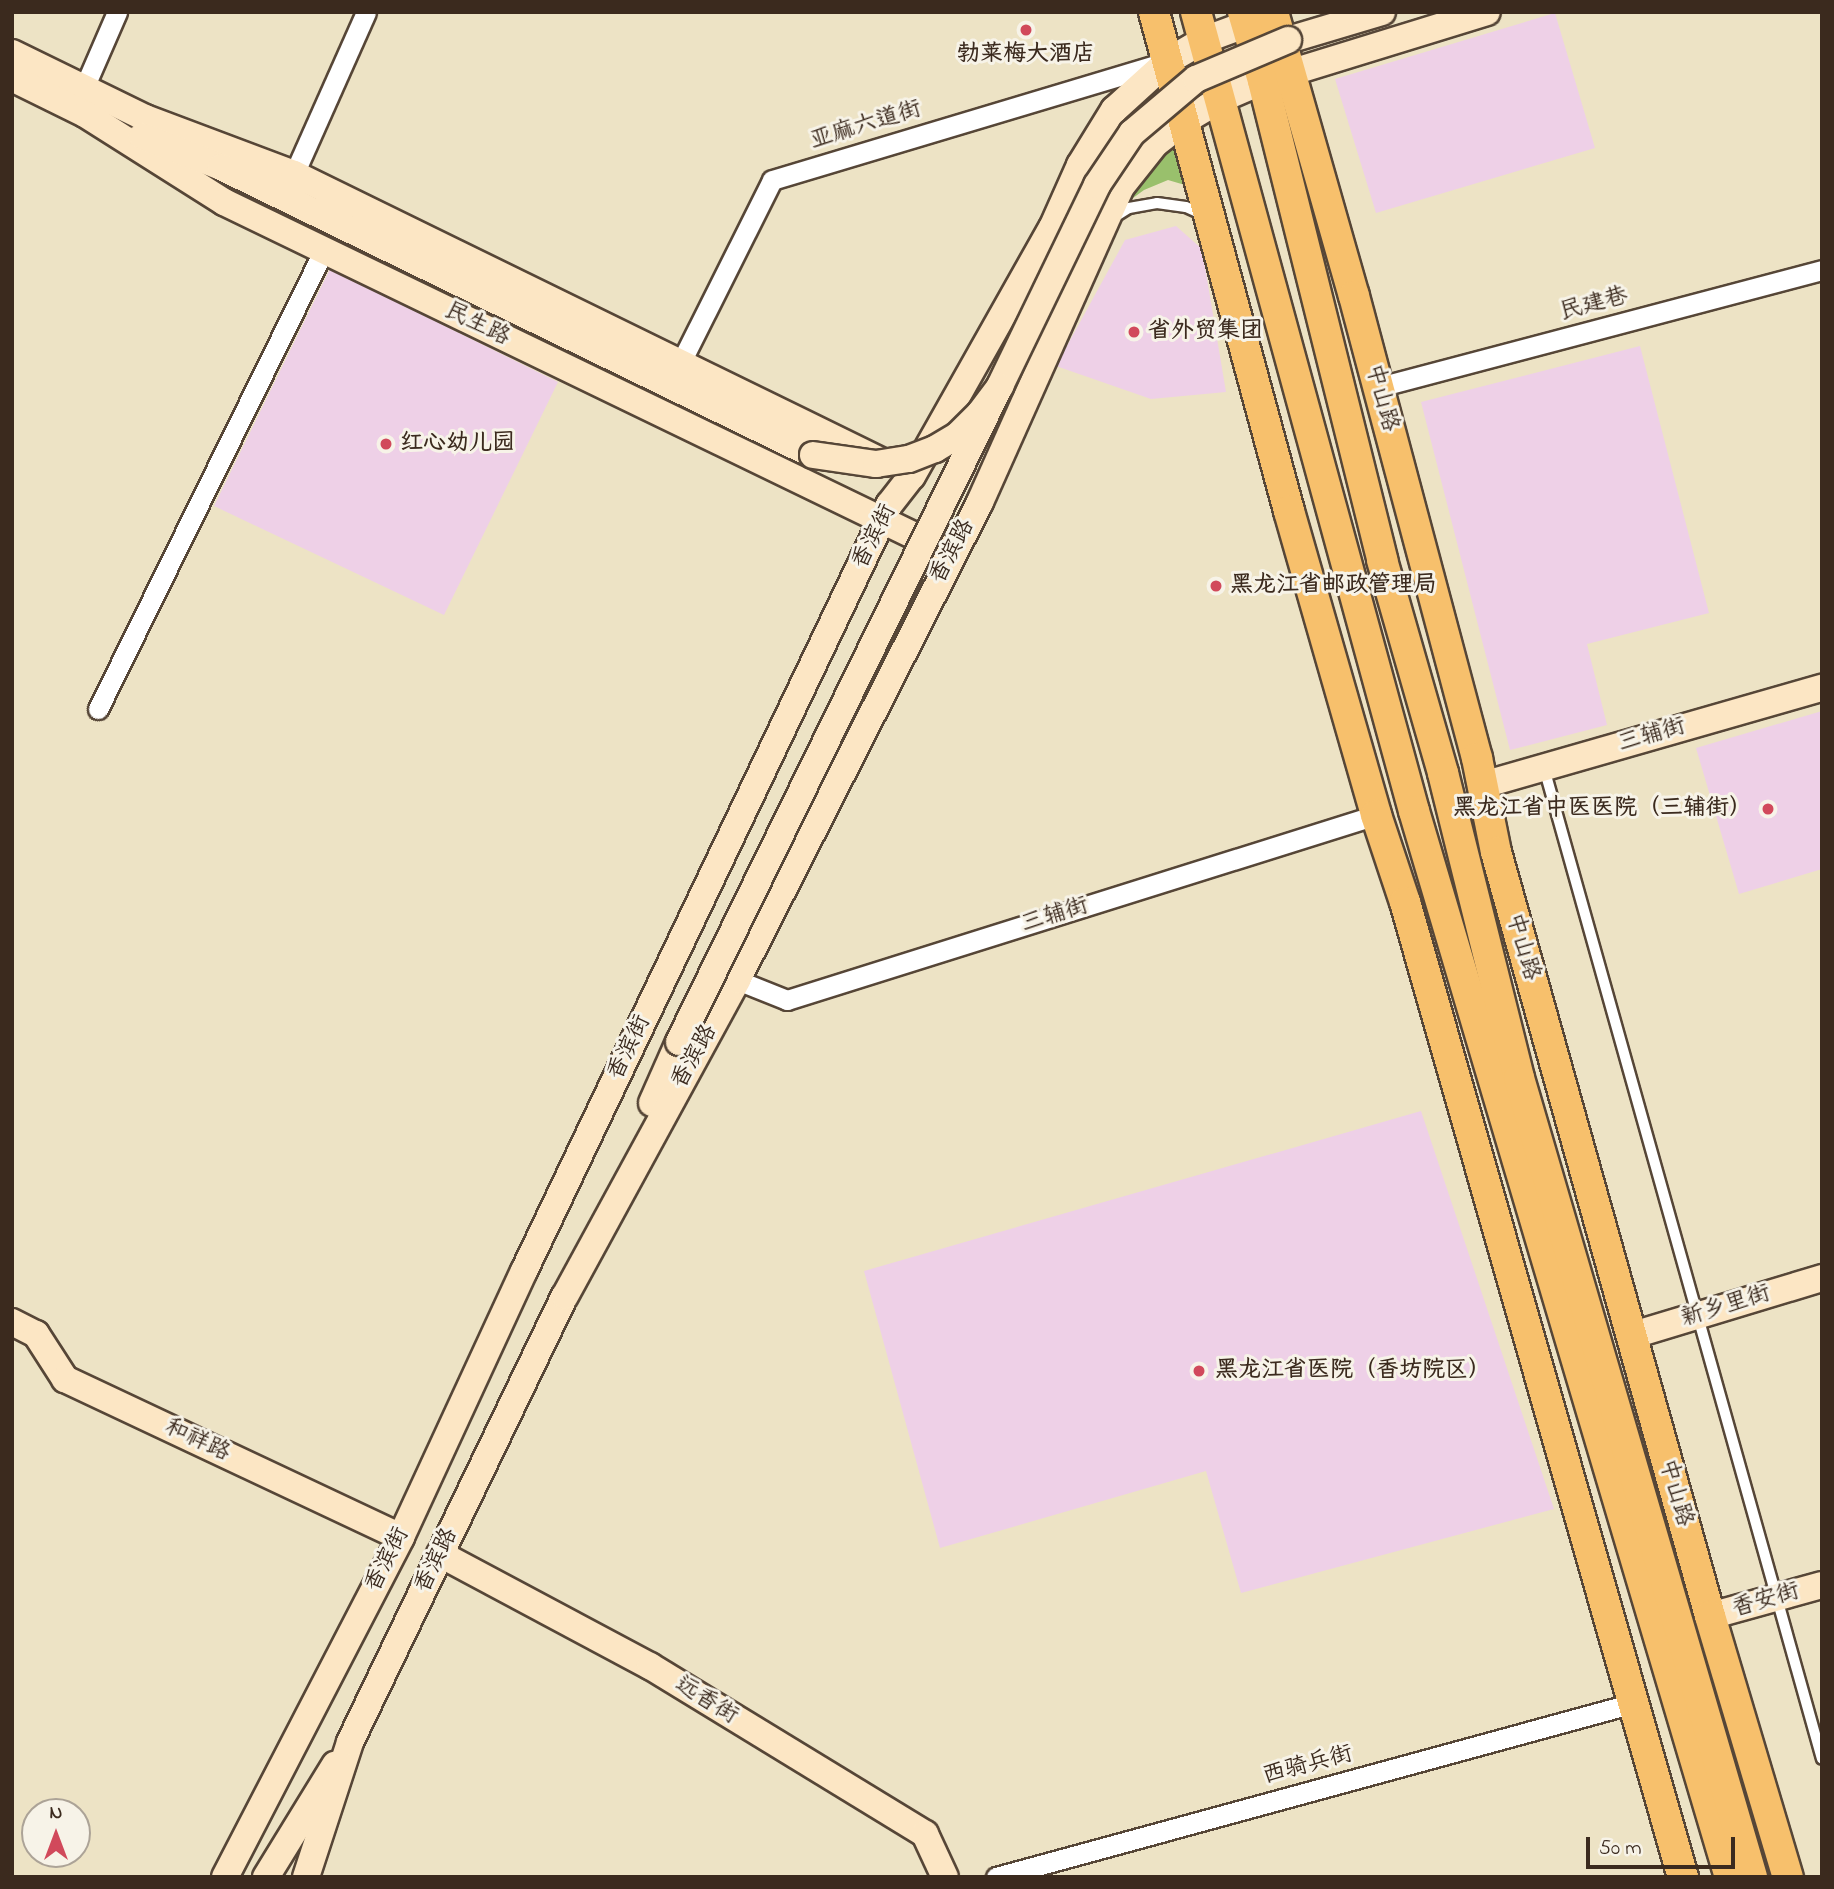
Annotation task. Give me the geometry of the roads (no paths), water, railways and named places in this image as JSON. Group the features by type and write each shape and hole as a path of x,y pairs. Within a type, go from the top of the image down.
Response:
{"main road":[{"path":"1154,12 1289,511 1376,816 1405,902 1683,1877"},
{"path":"565,1296 679,1042 1097,185 1132,133 1172,97 1213,71 1276,44 1382,12"},
{"name":"香滨路","path":"306,1877 350,1742 440,1554 565,1296 737,980 979,502 1096,241 1132,170 1155,144 1184,121 1221,99 1277,77 1487,12"},
{"name":"香滨街","path":"225,1877 401,1537 524,1271 888,505 912,476 1052,228 1080,165 1114,110 1168,61 1200,26 1264,15"},
{"name":"中山路","path":"1264,15 1382,560 1443,773 1520,1078 1752,1877"},
{"path":"1200,26 1309,432 1415,811 1730,1877"},
{"path":"12,53 145,118 294,174 912,476"},
{"name":"中山路","path":"1277,77 1379,387 1483,785 1496,852 1630,1336 1788,1877"},
{"name":"民生路","path":"12,78 85,114 224,202 951,553"},
{"path":"85,114 221,167 813,454 876,464 909,460 958,435 980,413 1000,386"},
{"path":"1289,511 1303,482 1309,458 1309,432"},
{"path":"1382,560 1402,476"},
{"path":"1289,511 1321,528 1340,545"},
{"name":"三辅街","path":"1483,785 1822,688"},
{"path":"1402,764 1405,902"},
{"path":"1443,773 1496,852"},
{"name":"新乡里街","path":"1630,1336 1822,1278"},
{"name":"和祥路","path":"12,1322 36,1334 65,1379 401,1537"},
{"name":"远香街","path":"440,1554 650,1666 925,1834 945,1877"},
{"name":"香安街","path":"1710,1616 1822,1585"},
{"path":"266,1877 300,1817 350,1742"}],"street":[{"path":"83,88 117,12"},
{"path":"294,174 366,12"},
{"name":"亚麻六道街","path":"681,362 772,180 1168,61"},
{"path":"98,709 324,250"},
{"name":"民建巷","path":"1379,387 1822,270"},
{"name":"三辅街","path":"737,980 787,1000 1376,816"},
{"name":"西骑兵街","path":"996,1877 1634,1703"}],"lane":[{"path":"1096,241 1115,216 1144,204 1172,203 1209,217"},
{"path":"1544,767 1822,1759"}],"place":[{"name":"勃莱梅大酒店","path":"1026,30"},
{"name":"省外贸集团","path":"1134,332"},
{"name":"红心幼儿园","path":"386,444"},
{"name":"黑龙江省邮政管理局","path":"1216,586"},
{"name":"黑龙江省中医医院（三辅街）","path":"1768,809"},
{"name":"黑龙江省医院（香坊院区）","path":"1199,1371"}]}
